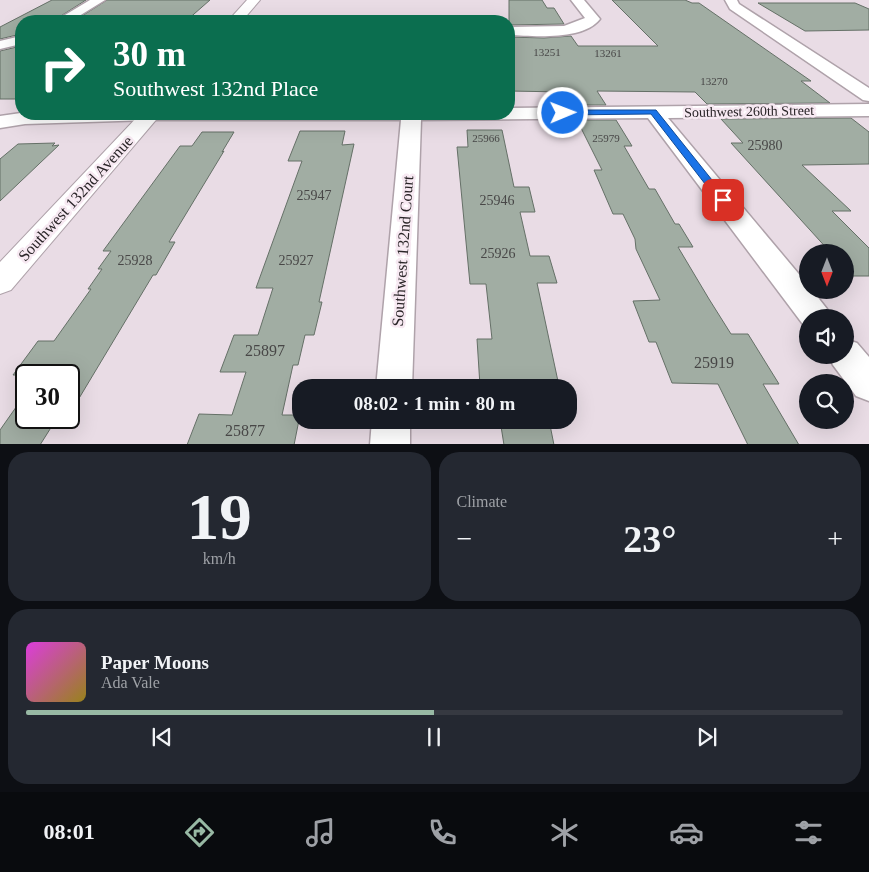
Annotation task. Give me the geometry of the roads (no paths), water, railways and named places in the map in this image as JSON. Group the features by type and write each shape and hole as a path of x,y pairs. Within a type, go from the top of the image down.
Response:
{"street":[{"path":"73,15 99,0"},
{"path":"241,15 254,0"},
{"path":"515,31 564,30 585,26 594,20 577,0"},
{"path":"731,0 734,6 869,96"},
{"path":"0,45 15,42"},
{"name":"Southwest 260th Street","path":"515,114 869,110"},
{"path":"653,112 809,309"},
{"path":"0,122 15,120"},
{"name":"Southwest 132nd Avenue","path":"0,282 146,120"},
{"name":"Southwest 132nd Court","path":"395,379 411,120"},
{"path":"853,364 869,384"},
{"path":"390,444 391,429"}]}
